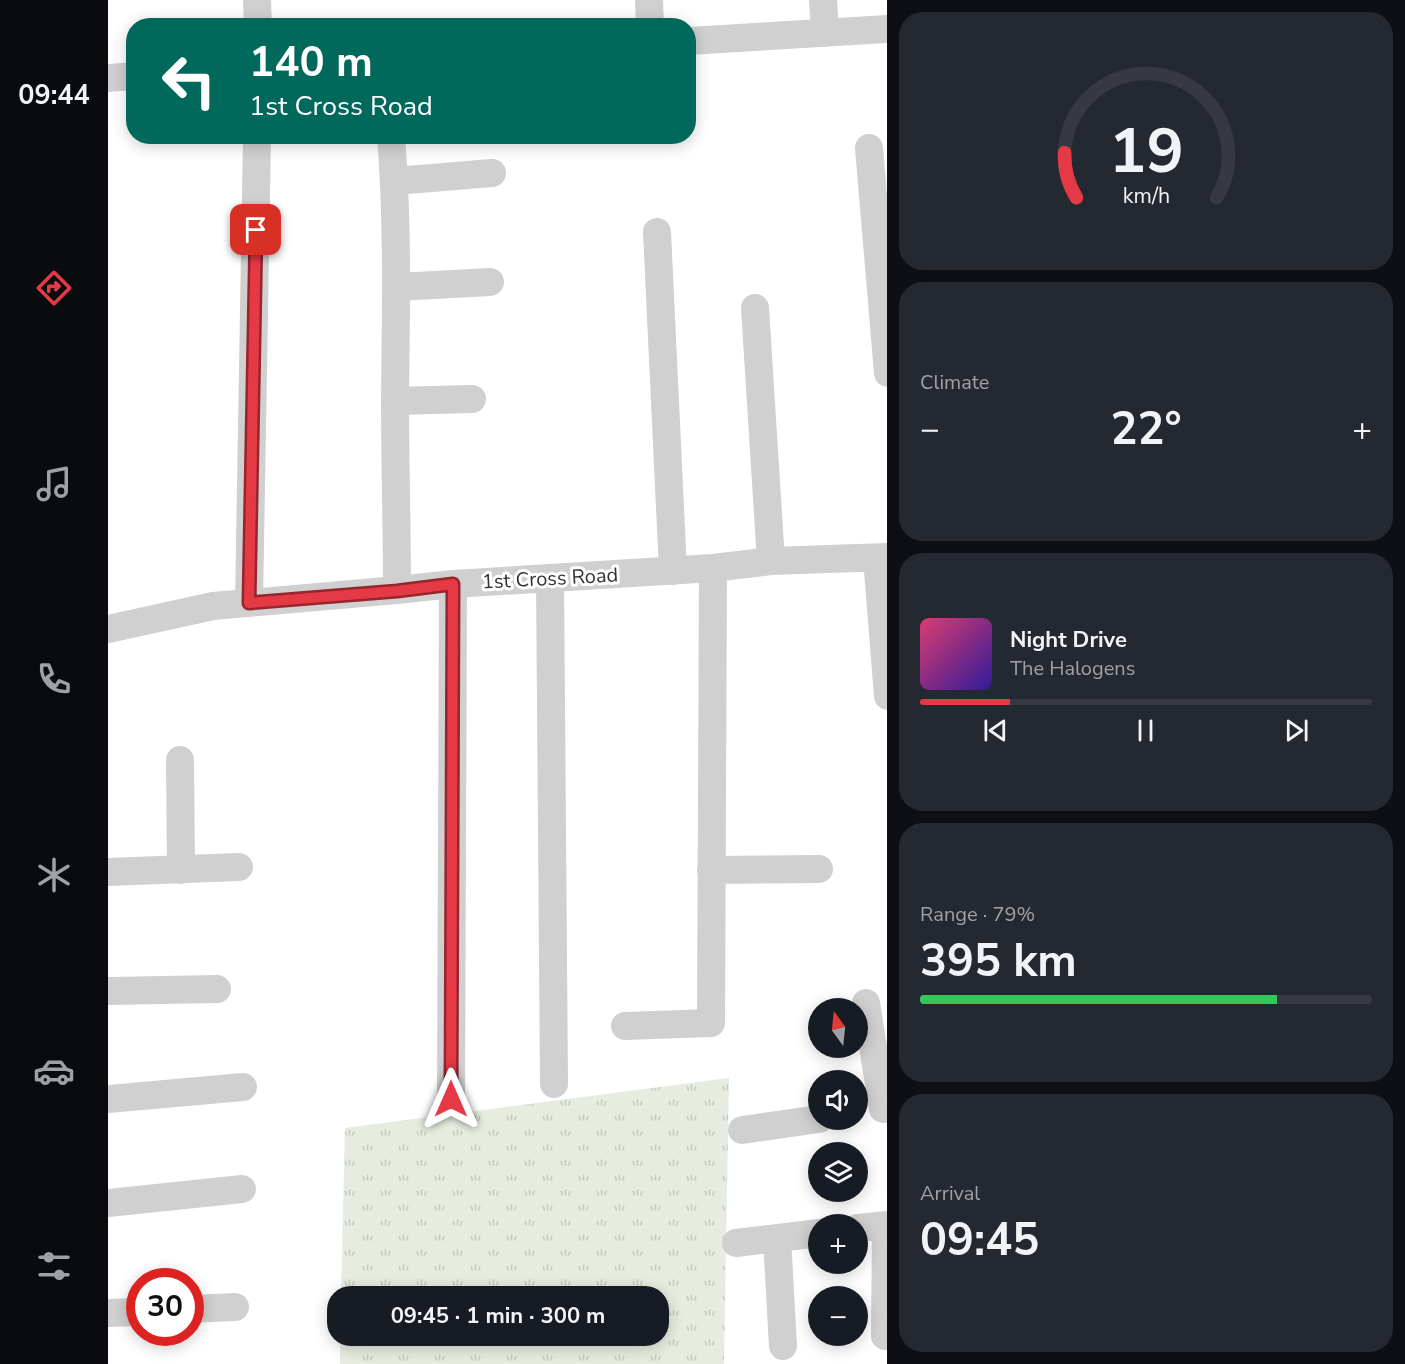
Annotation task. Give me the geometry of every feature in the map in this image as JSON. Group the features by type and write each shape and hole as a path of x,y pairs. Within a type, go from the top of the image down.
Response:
{"street":[{"path":"257,0 258,18"},
{"path":"649,0 650,18"},
{"path":"823,0 825,33"},
{"path":"696,41 887,29"},
{"path":"108,78 126,77"},
{"path":"249,603 257,144"},
{"path":"392,144 395,181 397,591"},
{"path":"869,148 887,362"},
{"path":"395,181 492,173"},
{"path":"657,232 673,571"},
{"path":"396,287 490,282"},
{"path":"755,308 771,561"},
{"path":"395,401 472,399"},
{"path":"882,557 887,673"},
{"name":"1st Cross Road","path":"108,629 213,606 397,591 453,584 673,571 771,561 882,557"},
{"path":"625,1026 711,1023 712,568"},
{"path":"549,578 554,1084"},
{"path":"451,1099 453,584"},
{"path":"180,760 181,870"},
{"path":"108,872 238,867"},
{"path":"711,870 819,869"},
{"path":"108,991 217,989"},
{"path":"868,1024 876,1110"},
{"path":"108,1099 243,1088"},
{"path":"742,1130 808,1121"},
{"path":"108,1203 242,1190"},
{"path":"868,1227 887,1226 885,1336"},
{"path":"736,1243 808,1234"},
{"path":"777,1238 783,1346"},
{"path":"204,1308 235,1307"},
{"path":"108,1313 126,1312"}],"green space":[{"path":"729,1078 724,1364 340,1364 340,1346 669,1346 669,1286 341,1286 345,1128"}],"route":[{"path":"256,230 249,603 453,584 451,1099"}]}
